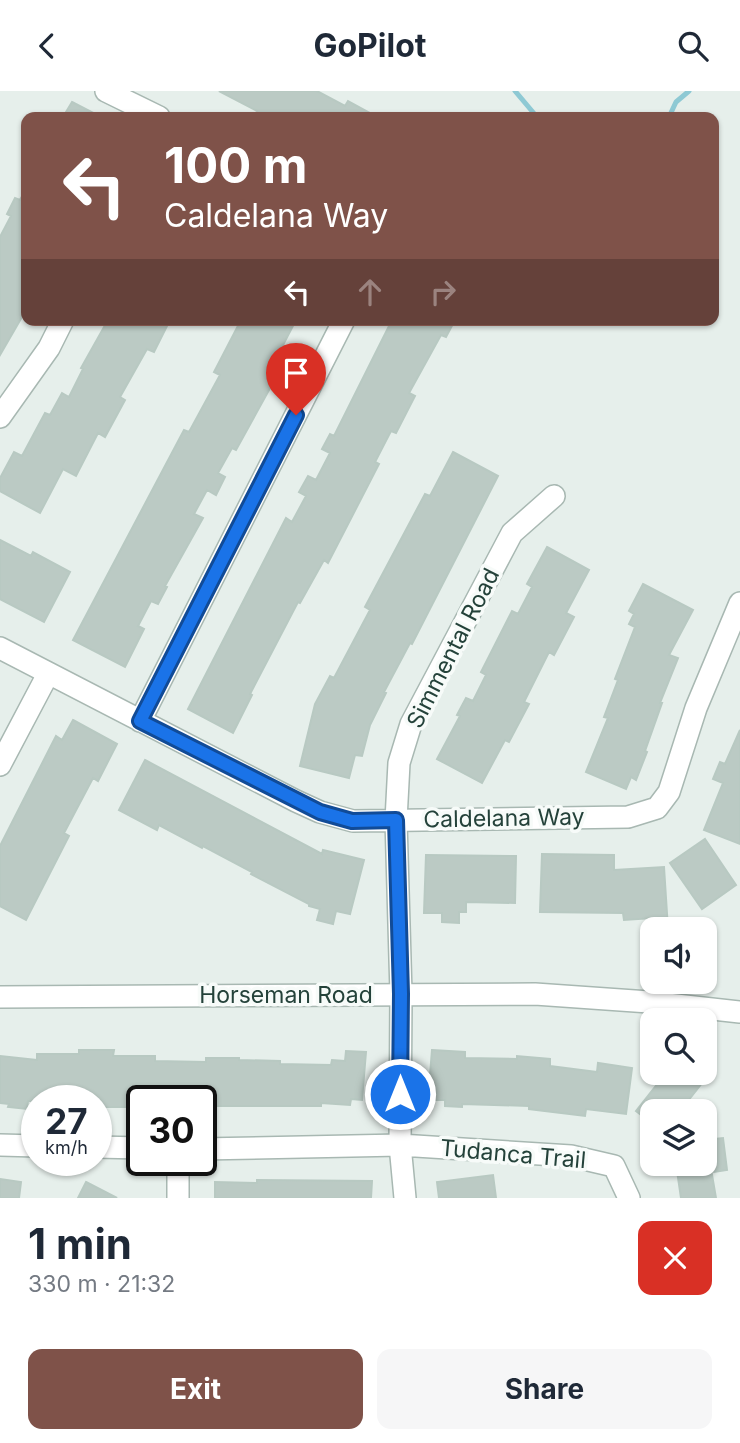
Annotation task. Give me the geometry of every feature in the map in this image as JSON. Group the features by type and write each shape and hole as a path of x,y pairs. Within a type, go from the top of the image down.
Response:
{"street":[{"path":"106,91 149,112"},
{"path":"0,417 49,348 60,326"},
{"path":"140,721 341,326"},
{"name":"Simmental Road","path":"405,1198 400,1145 401,994 396,820 399,763 411,725 512,533 554,496"},
{"name":"Caldelana Way","path":"0,648 320,812 352,821 628,817 657,808 669,792 696,708 740,603"},
{"path":"0,765 48,674"},
{"name":"Horseman Road","path":"0,997 535,994 740,1012"},
{"path":"0,1145 21,1146"},
{"name":"Tudanca Trail","path":"217,1149 400,1145 571,1156 614,1166 629,1198"},
{"path":"178,1176 178,1198"}],"building":[{"path":"219,91 317,91 345,106 348,101 368,112 256,112"},
{"path":"72,102 91,112 66,112"},
{"path":"15,198 20,200 21,319 0,355 0,237 11,216 7,214"},
{"path":"105,326 167,326 154,352 147,349 120,397 125,400 105,437 98,433 76,476 63,469 40,513 0,491 0,478 14,452 22,456 45,413 50,415 62,393 69,397 83,369 81,368"},
{"path":"238,326 293,326 283,345 291,350 236,450 232,448 218,473 225,477 216,495 207,490 194,514 203,518 165,586 167,587 158,604 151,601 138,626 144,629 125,667 73,640 184,430 189,432 220,375 214,372"},
{"path":"389,326 452,326 446,337 441,335 409,393 415,396 396,433 391,431 375,462 379,464 328,563 324,560 300,603 298,602 250,694 252,695 233,733 188,709 286,518 292,522 306,496 299,492 308,476 316,480 330,453 322,449 330,434 334,436"},
{"path":"453,452 498,476 412,644 410,643 384,692 386,693 370,725 362,756 355,755 349,778 300,766 315,704 330,676 334,678 370,610 365,607 425,494 430,496"},
{"path":"0,540 31,556 33,552 70,572 44,622 0,599"},
{"path":"547,547 589,570 566,613 574,617 554,655 549,652 524,702 529,704 509,742 505,740 482,783 437,759 460,716 457,715 466,698 473,701 486,675 481,672 512,611 518,614 532,587 527,584"},
{"path":"643,584 693,610 669,655 678,658 660,703 645,751 647,752 636,780 631,777 626,789 586,772 608,718 604,717 618,680 615,679 635,627 629,624 634,614 629,611"},
{"path":"73,720 117,744 98,781 93,778 64,833 69,836 26,920 0,906 0,846 56,736 62,740"},
{"path":"740,730 740,844 704,830 723,783 713,779 720,762 725,764"},
{"path":"145,760 322,854 323,850 364,860 350,914 336,911 333,924 317,920 320,909 309,906 203,846 202,848 159,825 157,830 119,810"},
{"path":"705,839 736,885 702,909 670,863"},
{"path":"542,854 614,855 614,870 664,867 667,917 624,920 623,913 540,912"},
{"path":"426,855 516,856 515,903 466,902 466,912 459,912 459,923 442,922 442,913 424,913"},
{"path":"79,1050 114,1050 113,1056 155,1056 155,1061 206,1062 206,1058 239,1058 280,1061 280,1064 331,1065 332,1060 345,1061 346,1051 366,1052 362,1100 351,1099 350,1105 321,1103 321,1106 217,1106 217,1085 126,1085 126,1107 112,1107 112,1085 21,1085 21,1108 0,1103 0,1056 37,1060 37,1054 79,1054"},
{"path":"432,1050 465,1052 465,1058 517,1059 517,1056 550,1059 550,1066 597,1072 598,1063 632,1068 626,1114 586,1109 585,1116 529,1109 529,1106 445,1106 445,1100 428,1100"},
{"path":"657,1085 700,1085 689,1099 645,1099"},
{"path":"723,1138 727,1170 717,1172 717,1139"},
{"path":"493,1175 496,1198 439,1198 437,1182"},
{"path":"678,1176 712,1176 716,1198 681,1198"},
{"path":"0,1179 21,1182 19,1198 0,1198"},
{"path":"257,1180 372,1181 371,1198 215,1198 215,1182 257,1183"},
{"path":"86,1182 117,1198 78,1198"}],"waterway":[{"path":"515,91 533,112"},
{"path":"671,112 676,102 689,91"}],"route":[{"path":"296,415 140,721 320,812 352,821 396,820 401,994 400,1094"}]}
